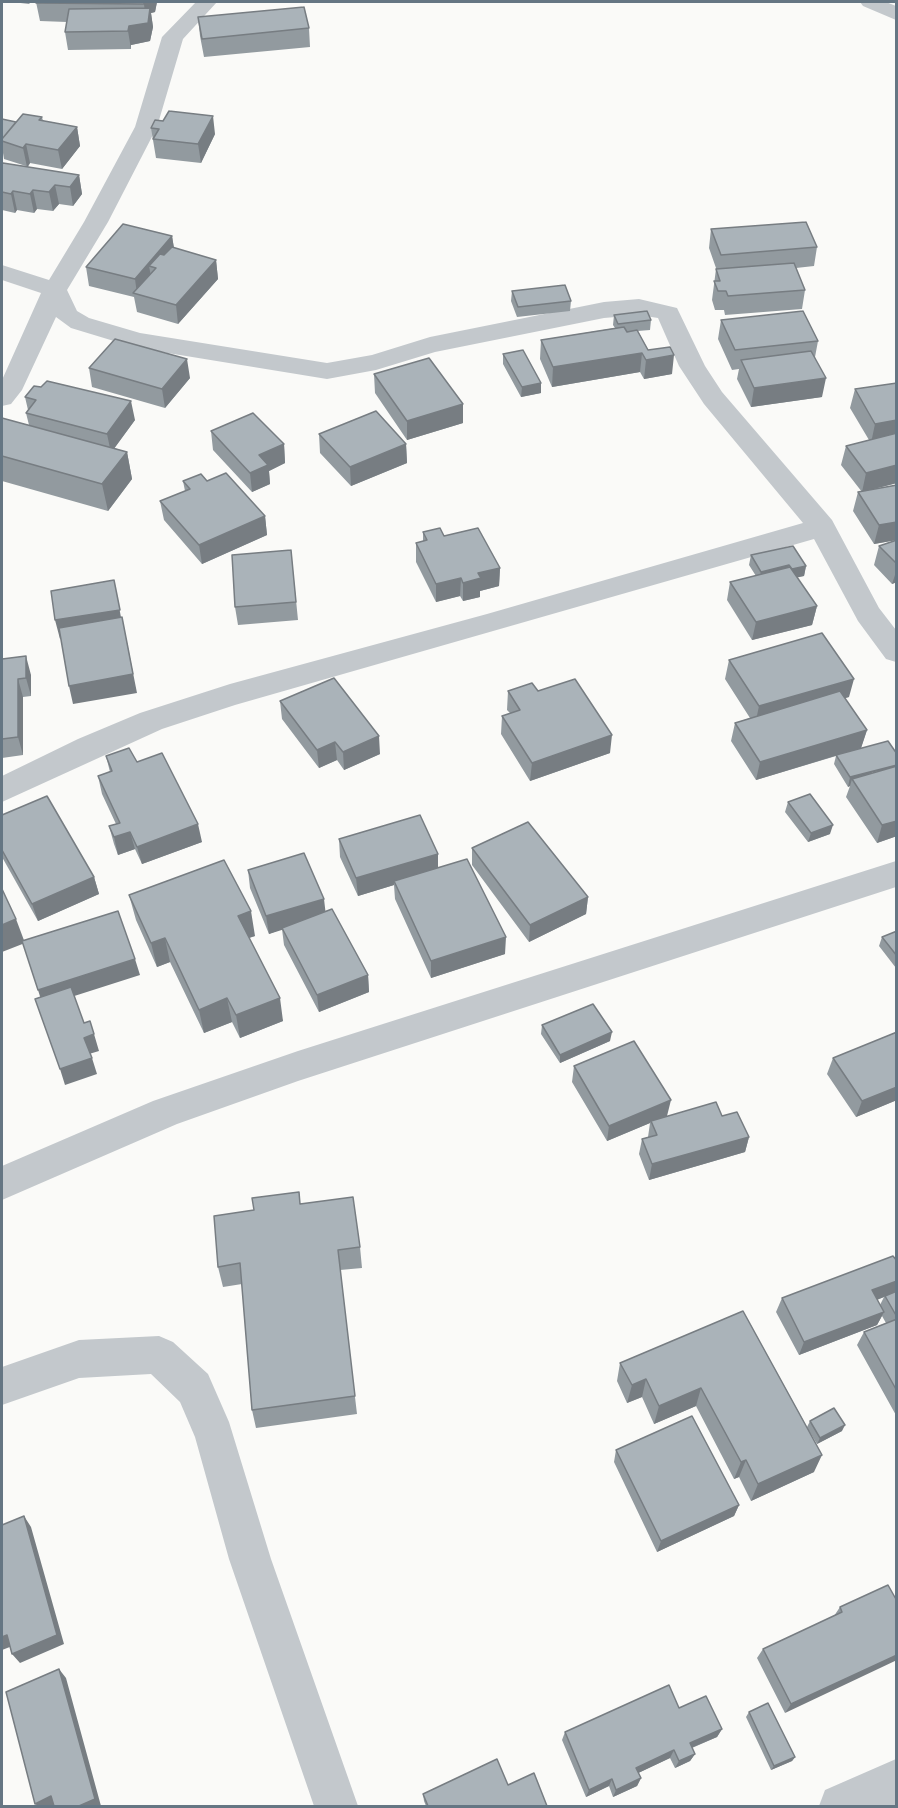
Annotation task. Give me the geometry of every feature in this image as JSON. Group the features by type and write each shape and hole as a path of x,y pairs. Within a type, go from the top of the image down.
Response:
{"street":[{"path":"2,398 22,366 55,290 96,222 146,127 173,37 207,2"},
{"path":"870,2 897,14"},
{"path":"2,272 55,290 67,316 80,323 137,340 251,360 327,370 376,362 430,345 604,310 639,307 668,313 692,366 713,398 822,527 868,614 897,651"},
{"path":"2,790 89,747 151,722 231,695 822,527"},
{"path":"2,1184 36,1167 166,1112 276,1073 897,874"},
{"path":"2,1386 79,1359 159,1355 194,1388 215,1436 250,1559 336,1806"},
{"path":"841,1806 897,1782"}],"building":[{"path":"144,2 144,4 36,3"},
{"path":"304,7 309,28 202,39 198,17"},
{"path":"150,8 148,23 129,26 128,31 65,32 69,9"},
{"path":"169,111 213,116 198,144 153,139 159,129 151,128 155,120 163,121"},
{"path":"23,114 42,117 39,120 77,127 58,150 26,144 23,148 2,141"},
{"path":"2,119 16,122 2,139"},
{"path":"3,163 79,175 70,187 55,185 49,192 33,190 30,194 13,191 11,194 2,192"},
{"path":"806,222 817,247 721,255 711,229"},
{"path":"123,224 172,236 135,279 86,267"},
{"path":"172,247 216,260 176,305 133,293 156,268 149,266 160,254 164,255"},
{"path":"794,263 805,290 728,296 726,291 718,291 714,281 720,281 716,269"},
{"path":"565,285 571,301 518,307 512,291"},
{"path":"647,311 651,320 618,324 614,315"},
{"path":"803,311 818,341 735,350 721,320"},
{"path":"624,327 627,332 637,330 648,350 670,347 674,355 646,360 642,353 553,367 541,340"},
{"path":"115,339 187,359 162,389 89,368"},
{"path":"523,350 541,383 522,387 503,354"},
{"path":"811,351 826,378 754,388 741,360"},
{"path":"429,358 463,404 407,421 374,374"},
{"path":"47,381 131,401 107,434 26,413 36,400 25,397 34,386 41,387"},
{"path":"897,383 897,420 875,424 855,389"},
{"path":"376,411 406,444 350,467 319,434"},
{"path":"253,413 284,444 259,455 268,465 250,473 211,431"},
{"path":"2,418 127,452 102,484 2,456"},
{"path":"897,433 897,465 866,473 846,446"},
{"path":"226,473 265,516 199,545 160,501 190,489 183,481 201,474 207,481"},
{"path":"897,485 897,522 879,525 858,492"},
{"path":"440,528 444,536 478,528 500,568 478,573 481,578 463,583 461,578 436,584 416,543 427,540 423,532"},
{"path":"897,540 897,564 879,546"},
{"path":"793,546 806,566 792,569 789,565 761,572 751,555"},
{"path":"291,550 296,602 235,607 232,555"},
{"path":"790,567 817,606 756,622 730,582"},
{"path":"114,580 120,610 55,620 51,591"},
{"path":"122,617 133,674 69,686 59,628"},
{"path":"822,633 854,679 759,706 729,660"},
{"path":"26,656 26,678 18,679 18,737 2,739 2,659"},
{"path":"334,678 379,736 343,752 335,742 317,750 280,701"},
{"path":"575,679 612,735 532,763 502,716 520,710 508,691 532,683 538,691"},
{"path":"840,691 867,730 760,762 735,723"},
{"path":"888,741 897,754 897,765 850,777 836,755"},
{"path":"129,748 137,762 162,753 198,824 137,847 130,832 114,837 109,826 120,823 98,776 112,771 106,756"},
{"path":"897,766 897,821 882,825 852,779"},
{"path":"810,794 833,825 811,833 788,802"},
{"path":"47,796 94,877 32,904 2,850 2,815"},
{"path":"420,815 438,854 356,878 339,839"},
{"path":"528,822 588,897 530,925 472,848"},
{"path":"304,853 324,899 266,916 248,870"},
{"path":"467,859 506,937 431,961 394,881"},
{"path":"224,860 251,911 238,916 280,998 236,1015 227,998 199,1010 165,938 151,943 129,895"},
{"path":"2,889 16,919 2,925"},
{"path":"332,909 368,975 317,995 282,928"},
{"path":"118,911 135,959 38,990 22,941"},
{"path":"897,931 897,956 882,937"},
{"path":"71,987 84,1023 90,1021 94,1034 84,1038 92,1058 60,1069 35,999"},
{"path":"593,1004 612,1032 560,1055 542,1025"},
{"path":"897,1032 897,1087 862,1101 833,1058"},
{"path":"634,1041 671,1100 609,1126 574,1066"},
{"path":"716,1102 722,1116 737,1112 749,1137 652,1164 642,1139 657,1135 651,1121"},
{"path":"299,1192 300,1204 353,1197 360,1247 338,1250 355,1396 252,1410 240,1263 218,1267 214,1216 254,1210 252,1198"},
{"path":"893,1256 897,1261 897,1281 872,1290 884,1312 804,1342 782,1298"},
{"path":"897,1291 897,1317 885,1296"},
{"path":"743,1311 822,1455 758,1484 746,1460 741,1462 701,1388 659,1406 646,1379 632,1385 620,1363"},
{"path":"897,1319 897,1391 864,1332"},
{"path":"834,1408 845,1425 820,1438 810,1421"},
{"path":"692,1416 739,1505 661,1541 616,1450"},
{"path":"24,1516 57,1635 12,1654 7,1635 2,1637 2,1525"},
{"path":"888,1585 897,1601 897,1655 791,1704 763,1649 842,1612 840,1607"},
{"path":"59,1669 95,1799 79,1806 54,1806 51,1796 35,1804 6,1692"},
{"path":"669,1685 679,1708 706,1696 722,1729 690,1743 695,1754 679,1761 674,1750 636,1768 641,1778 616,1790 612,1779 589,1790 565,1732"},
{"path":"768,1703 795,1757 774,1766 749,1712"},
{"path":"497,1759 508,1785 534,1773 547,1806 428,1806 423,1794"}]}
